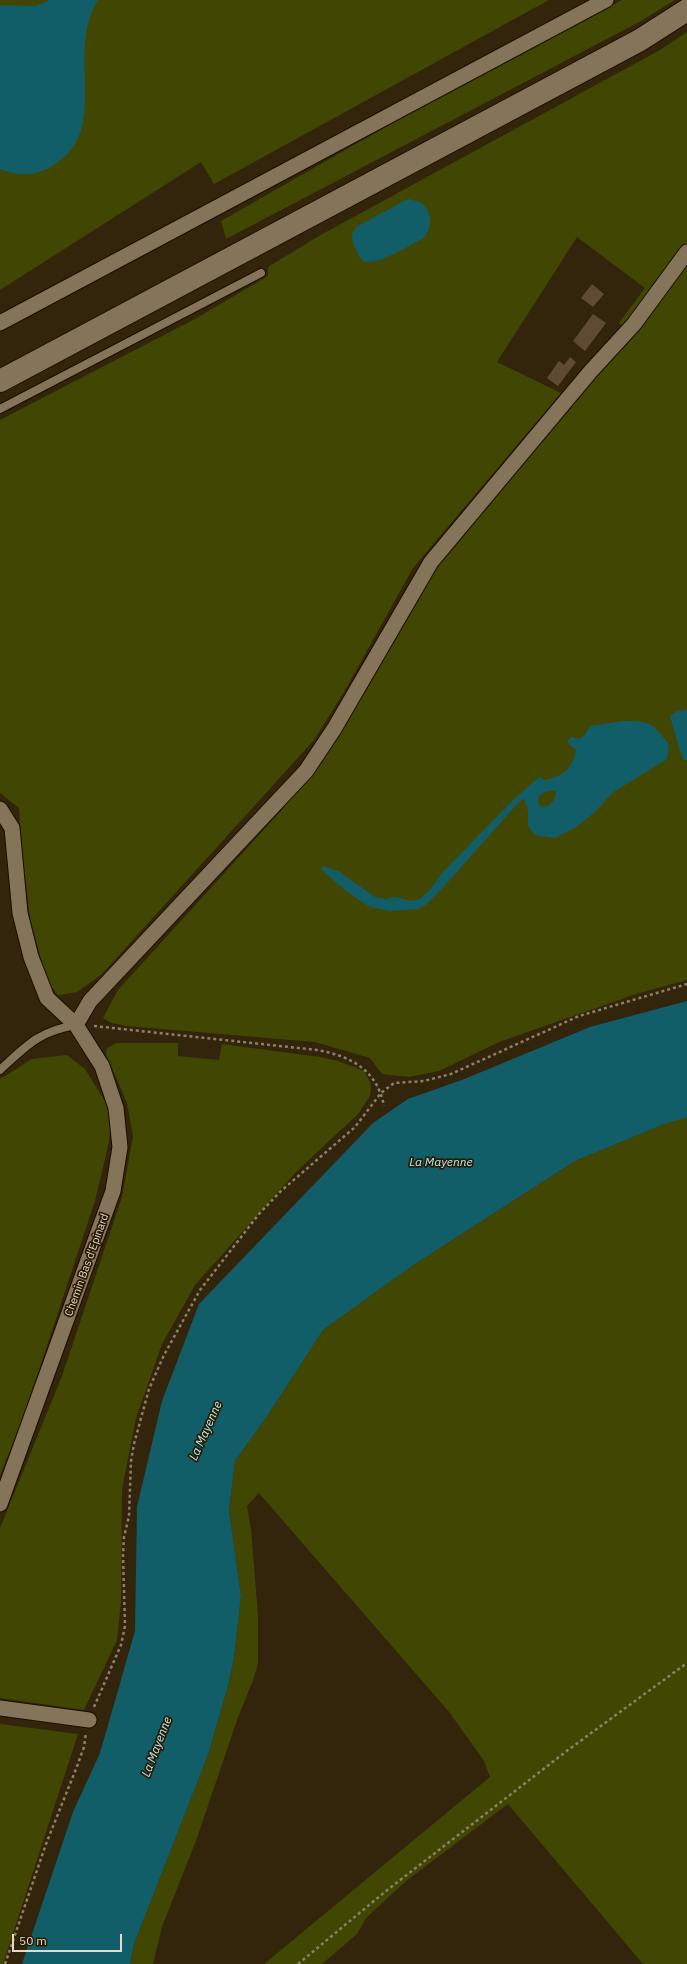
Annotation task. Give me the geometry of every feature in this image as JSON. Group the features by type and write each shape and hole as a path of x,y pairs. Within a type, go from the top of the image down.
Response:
{"main road":[{"path":"0,381 633,44 687,10"}],"street":[{"path":"0,323 606,0"},
{"path":"76,1025 90,1001 306,770 334,729 431,562 590,372 634,324 687,252"},
{"name":"Chemin Bas d'Epinard","path":"0,809 12,828 20,912 31,957 47,998 76,1025 102,1066 116,1108 120,1147 114,1191 0,1504"},
{"path":"0,1708 89,1720"}],"lane":[{"path":"0,409 261,273"},
{"path":"0,1070 31,1041 61,1028 76,1025"}],"path":[{"path":"5,1964 46,1844 84,1747 89,1720 121,1645 125,1626 123,1549 129,1516 132,1455 149,1389 164,1355 200,1290 259,1214 281,1191 355,1126 381,1093 394,1084 424,1081 450,1074 579,1016 687,984"},
{"path":"76,1025 317,1050 337,1054 366,1071 376,1082 381,1093 384,1106"},
{"path":"298,1964 386,1891 568,1750 687,1663"}],"green space":[{"path":"0,0 549,0 214,184 201,162 0,290"},
{"path":"622,0 675,0 641,21 226,239 221,221 445,93"},
{"path":"687,32 687,980 636,994 499,1042 439,1071 409,1077 382,1074 370,1058 315,1042 127,1026 112,1023 103,1018 118,990 280,812 329,748 424,586 452,542 629,334 619,323 645,288 577,237 497,362 561,393 413,568 344,692 314,740 101,975 77,992 58,995 47,981 30,919 19,808 0,793 0,420 195,319 268,276 268,267 317,237 660,50"},
{"path":"117,1043 178,1043 178,1056 219,1060 222,1044 320,1057 338,1061 364,1071 371,1084 370,1096 358,1114 296,1172 195,1285 162,1344 136,1418 122,1489 121,1601 117,1640 84,1710 0,1698 0,1528 62,1376 122,1197 133,1136 127,1103 106,1054 107,1048"},
{"path":"67,1055 85,1069 111,1111 109,1142 95,1201 21,1424 0,1475 0,1079 32,1059"},
{"path":"687,1118 687,1964 643,1964 508,1804 406,1881 366,1918 357,1934 322,1964 264,1964 490,1777 484,1761 450,1713 259,1493 247,1506 251,1529 258,1616 258,1664 237,1720 197,1838 162,1927 153,1964 130,1964 134,1944 208,1755 228,1686 234,1658 241,1596 229,1510 235,1461 268,1415 323,1330 412,1266 575,1161 667,1123"},
{"path":"0,1724 78,1734 3,1964 0,1964"}],"water":[{"path":"50,0 98,0 89,21 85,44 84,112 80,133 70,151 52,166 32,174 14,173 0,169 0,5 36,6"},
{"path":"408,199 421,203 428,210 430,225 427,234 424,238 385,258 377,261 364,261 359,256 353,242 352,235 354,230 358,226"},
{"path":"687,710 687,760 684,760 680,751 670,716 678,711"},
{"path":"623,721 650,724 659,732 669,745 667,759 612,793 595,812 576,827 555,838 535,835 528,826 528,809 524,799 518,803 427,904 418,909 391,911 370,907 346,891 322,870 323,866 338,871 375,897 385,899 395,897 411,901 420,899 430,890 442,873 513,800 539,777 545,780 551,779 562,774 570,767 576,750 568,743 568,740 571,737 578,739 585,734 591,726","holes":["556,790 554,800 548,806 541,807 538,803 539,796 544,792"]},
{"name":"La Mayenne","path":"687,1001 687,1118 667,1123 575,1161 412,1266 323,1330 268,1415 235,1461 229,1510 241,1596 234,1658 228,1686 208,1755 134,1944 130,1964 22,1964 73,1812 100,1753 135,1631 137,1507 162,1401 199,1304 373,1123 408,1099 462,1080 590,1027"}],"building":[{"path":"592,284 604,294 593,307 581,298"},
{"path":"593,314 606,323 585,351 573,341"},
{"path":"570,357 576,362 558,386 547,378 559,361 564,365"}]}
